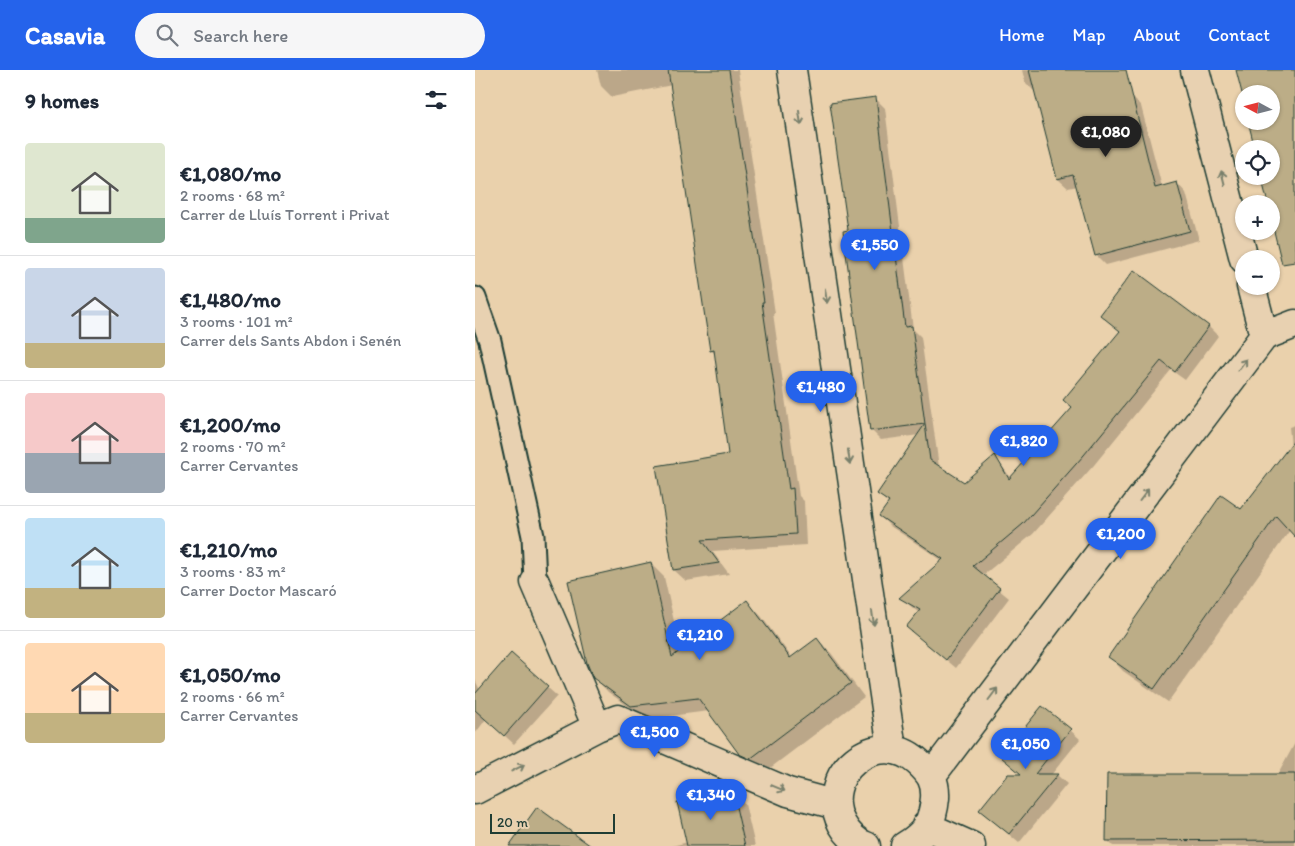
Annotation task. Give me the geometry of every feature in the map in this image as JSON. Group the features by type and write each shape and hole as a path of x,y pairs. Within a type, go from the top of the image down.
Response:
{"street":[{"path":"793,70 892,749"},
{"path":"1195,70 1242,250"},
{"path":"1253,295 1264,336"},
{"path":"932,775 1264,336 1295,324"},
{"path":"535,582 597,727"},
{"path":"475,790 597,727 618,719 788,792 836,805"},
{"path":"862,845 846,831 836,813 836,788 848,765 867,752 892,749 911,755 932,775 935,793 933,818 917,839 971,846"}],"lane":[{"path":"475,298 490,340 533,536 535,582"}],"building":[{"path":"668,70 729,70 764,302 762,302 789,489 793,488 796,534 702,540 719,563 673,570 656,466 728,454 714,350 710,351"},
{"path":"1029,70 1126,70 1155,188 1177,182 1190,231 1095,256 1073,175 1057,179"},
{"path":"1236,70 1295,70 1295,262 1282,264 1276,240 1280,240 1280,195 1266,195 1263,185 1280,185 1280,140 1253,140 1250,130 1280,130 1280,85 1240,85"},
{"path":"876,97 905,327 912,326 925,424 870,431 843,231 848,230 830,103"},
{"path":"1134,270 1209,326 1175,372 1161,361 1084,455 1023,524 973,566 1000,588 946,660 906,627 920,610 899,598 943,559 879,516 889,502 877,494 925,424 930,460 964,482 995,455 1009,479 1072,408 1063,400 1120,331 1100,315"},
{"path":"1295,439 1295,537 1276,516 1154,689 1108,657 1221,495 1241,509"},
{"path":"651,562 672,657 747,600 790,658 817,638 851,683 750,759 739,754 698,698 631,706 593,678 587,663 568,581"},
{"path":"511,653 548,686 504,736 475,710 475,694"},
{"path":"1042,706 1071,729 1035,774 1058,774 1009,834 979,810 1008,774 1021,774 1001,757"},
{"path":"1107,774 1295,774 1295,840 1106,841"},
{"path":"732,790 745,846 687,846 677,802"},
{"path":"537,807 591,846 509,846"}]}
